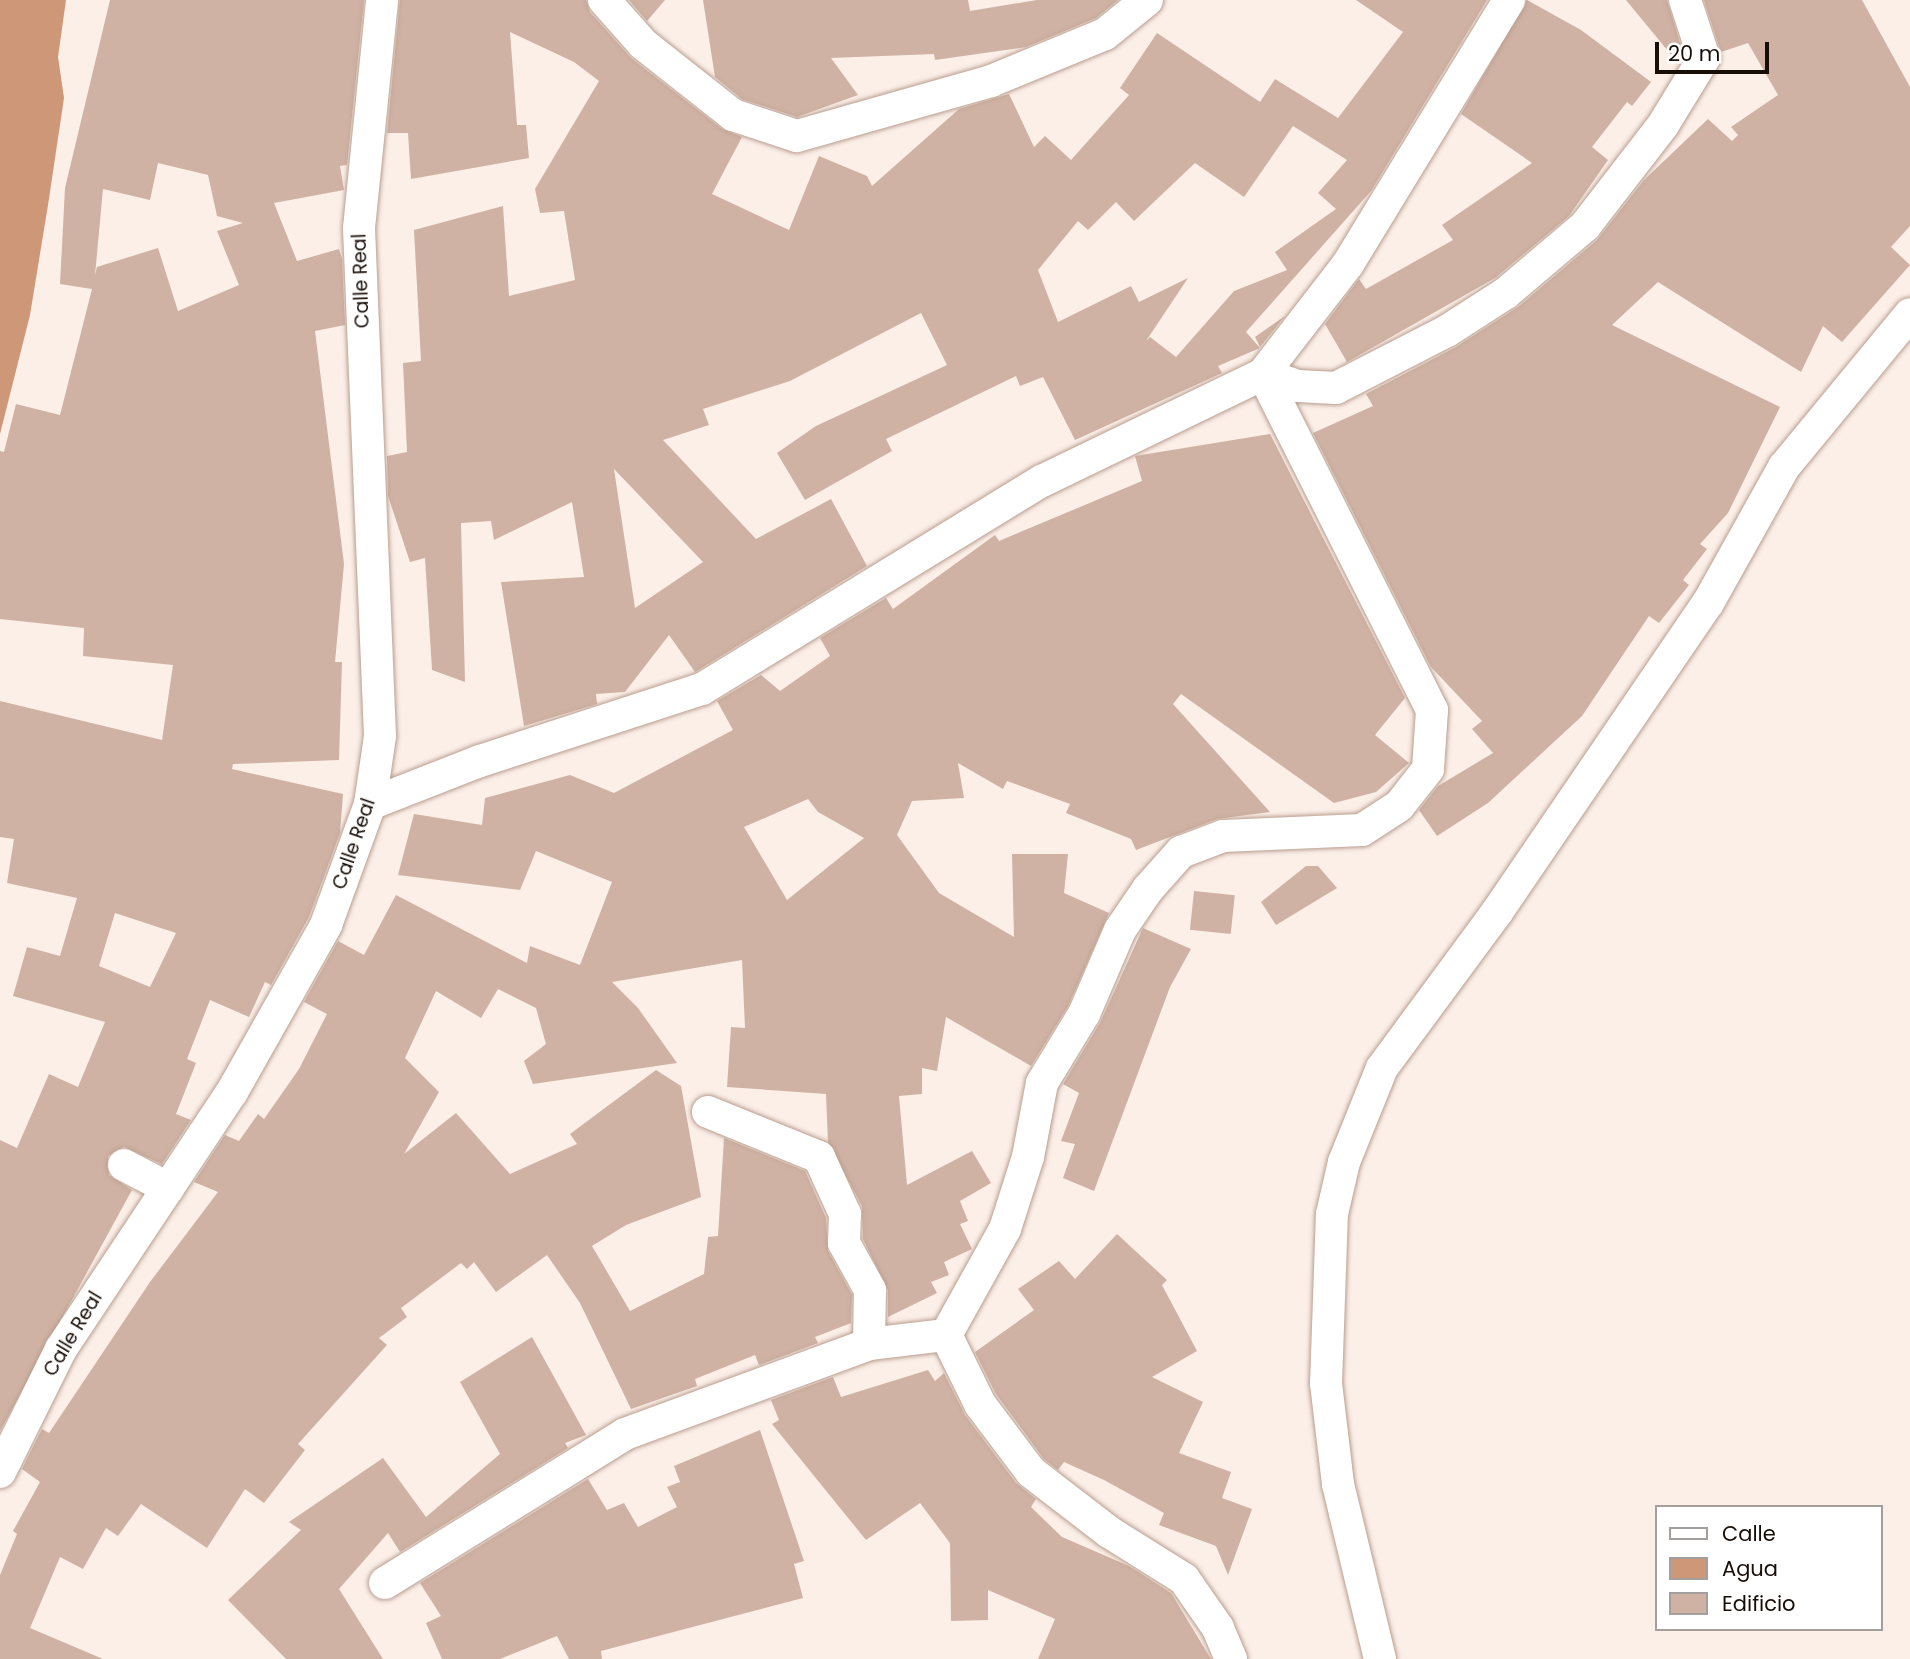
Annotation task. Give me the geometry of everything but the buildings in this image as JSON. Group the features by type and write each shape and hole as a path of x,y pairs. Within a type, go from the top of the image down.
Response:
{"street":[{"name":"Calle Real","path":"0,1472 61,1349 232,1092 326,925 370,804 380,736 359,228 382,0"},
{"path":"604,0 643,44 733,115 797,136 991,81 1105,34 1147,0"},
{"path":"370,804 702,689 1042,481 1263,373 1348,264 1509,0"},
{"path":"1263,373 1298,386 1336,388 1447,331 1506,293 1585,226 1663,125 1704,58 1685,0"},
{"path":"1380,1659 1338,1484 1326,1384 1332,1214 1344,1162 1381,1068 1497,912 1708,603 1784,467 1910,314"},
{"path":"946,1335 1005,1229 1028,1157 1042,1083 1084,1013 1120,930 1148,889 1181,852 1223,836 1362,830 1399,806 1428,769 1432,710 1263,373"},
{"path":"708,1112 819,1157 845,1214 844,1242 870,1290 869,1344"},
{"path":"124,1165 168,1188"},
{"path":"385,1583 625,1434 869,1344 946,1335"},
{"path":"946,1335 980,1404 1031,1472 1109,1532 1184,1579 1218,1628 1231,1659"}],"water":[{"path":"0,0 66,0 58,57 64,98 48,205 30,315 0,434"}]}
